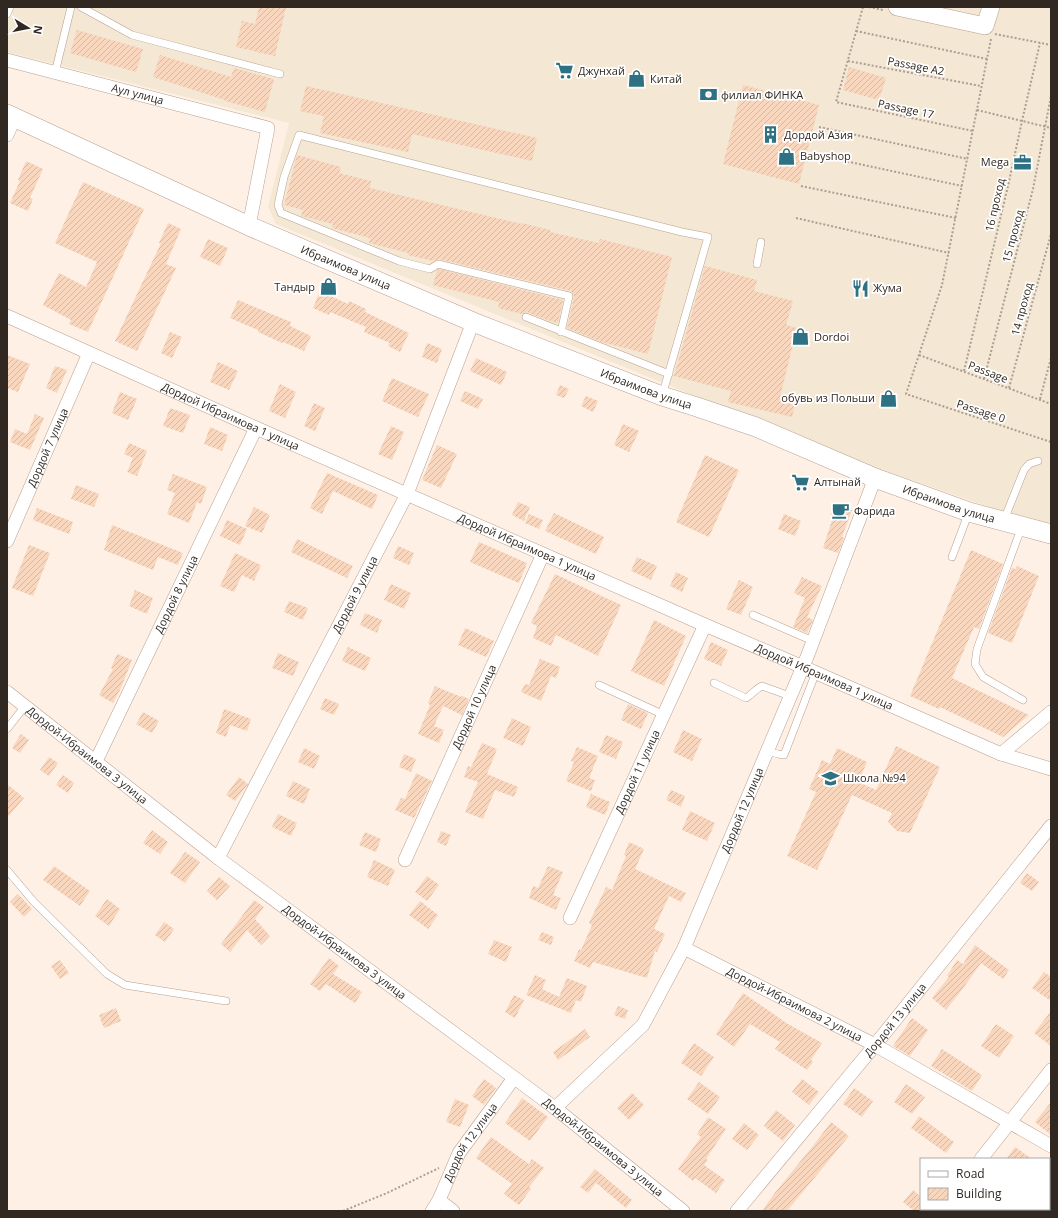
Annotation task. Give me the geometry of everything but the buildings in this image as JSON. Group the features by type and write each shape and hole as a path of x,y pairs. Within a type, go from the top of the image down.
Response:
{"main road":[{"name":"Ибраимова улица","path":"11,115 249,226 473,322 662,396 756,427 875,478 969,512 1051,534"}],"street":[{"path":"897,7 985,26 991,7"},
{"name":"Аул улица","path":"7,60 268,128 249,226"},
{"path":"7,134 11,115"},
{"name":"Дордой Ибраимова 1 улица","path":"7,316 256,428 705,626 816,672 1001,754 1051,769"},
{"name":"Дордой 9 улица","path":"218,858 407,494 473,322"},
{"name":"Дордой 7 улица","path":"7,542 89,353"},
{"name":"Дордой 8 улица","path":"96,761 256,428"},
{"name":"Дордой 12 улица","path":"555,1108 643,1025 684,948 803,667 875,478"},
{"name":"Дордой 10 улица","path":"405,860 543,554"},
{"name":"Дордой 11 улица","path":"570,918 705,626"},
{"name":"Дордой-Ибраимова 3 улица","path":"7,692 218,858 555,1108 683,1211"},
{"path":"1001,754 1051,712"},
{"name":"Дордой 13 улица","path":"737,1211 875,1045 1051,826"},
{"name":"Дордой-Ибраимова 2 улица","path":"684,948 875,1045 1051,1146"},
{"path":"982,1158 1051,1070"},
{"name":"Дордой 12 улица","path":"436,1206 459,1154 514,1078"},
{"path":"436,1206 453,1211"}],"lane":[{"path":"7,14 10,7"},
{"path":"55,72 71,7"},
{"path":"80,7 132,35 280,74"},
{"path":"561,332 569,296 438,264 430,270 399,261 281,213 278,205 284,177 299,135 708,237 662,396"},
{"path":"757,264 761,242"},
{"path":"526,317 669,374"},
{"path":"1004,521 1024,470 1029,464 1038,461"},
{"path":"952,557 969,512"},
{"path":"1022,526 977,649 975,664 983,677 1023,700"},
{"path":"753,615 813,641"},
{"path":"767,750 784,755 816,672"},
{"path":"714,683 746,698 752,695 757,688 762,686 790,696"},
{"path":"599,685 664,715"},
{"path":"7,729 25,706"},
{"path":"7,870 34,902 107,974 113,978 125,985 226,1001"}],"path":[{"path":"848,61 863,7"},
{"path":"856,31 987,59"},
{"path":"919,356 942,284 992,34"},
{"path":"1018,38 1051,45"},
{"name":"16 проход","path":"964,371 1040,43"},
{"name":"Passage A2","path":"848,61 981,86"},
{"name":"Passage 17","path":"848,61 836,102 973,130"},
{"name":"15 проход","path":"984,379 1034,189 1051,96"},
{"path":"977,110 1051,128"},
{"path":"819,127 968,159"},
{"path":"812,154 962,186"},
{"path":"801,186 956,218"},
{"path":"796,218 948,253"},
{"name":"14 проход","path":"1009,388 1051,234"},
{"name":"Passage","path":"919,356 964,371 1051,404"},
{"name":"Passage 0","path":"919,356 906,394 1051,442"},
{"path":"1040,400 1051,358"},
{"path":"343,1211 387,1193 439,1168 459,1154"}],"shaded area":[{"name":"Dordoi","path":"7,7 1051,7 1051,527 1032,522 826,450 276,224 268,207 289,123 7,52"}],"place":[{"name":"Джунхай","path":"565,71"},
{"name":"Китай","path":"637,79"},
{"name":"филиал ФИНКА","path":"708,95"},
{"name":"Дордой Азия","path":"771,135"},
{"name":"Babyshop","path":"787,156"},
{"name":"Mega","path":"1022,162"},
{"name":"Тандыр","path":"328,287"},
{"name":"Жума","path":"860,288"},
{"name":"Dordoi","path":"801,337"},
{"name":"обувь из Польши","path":"888,398"},
{"name":"Алтынай","path":"801,482"},
{"name":"Фарида","path":"841,511"},
{"name":"Школа №94","path":"830,778"}]}
